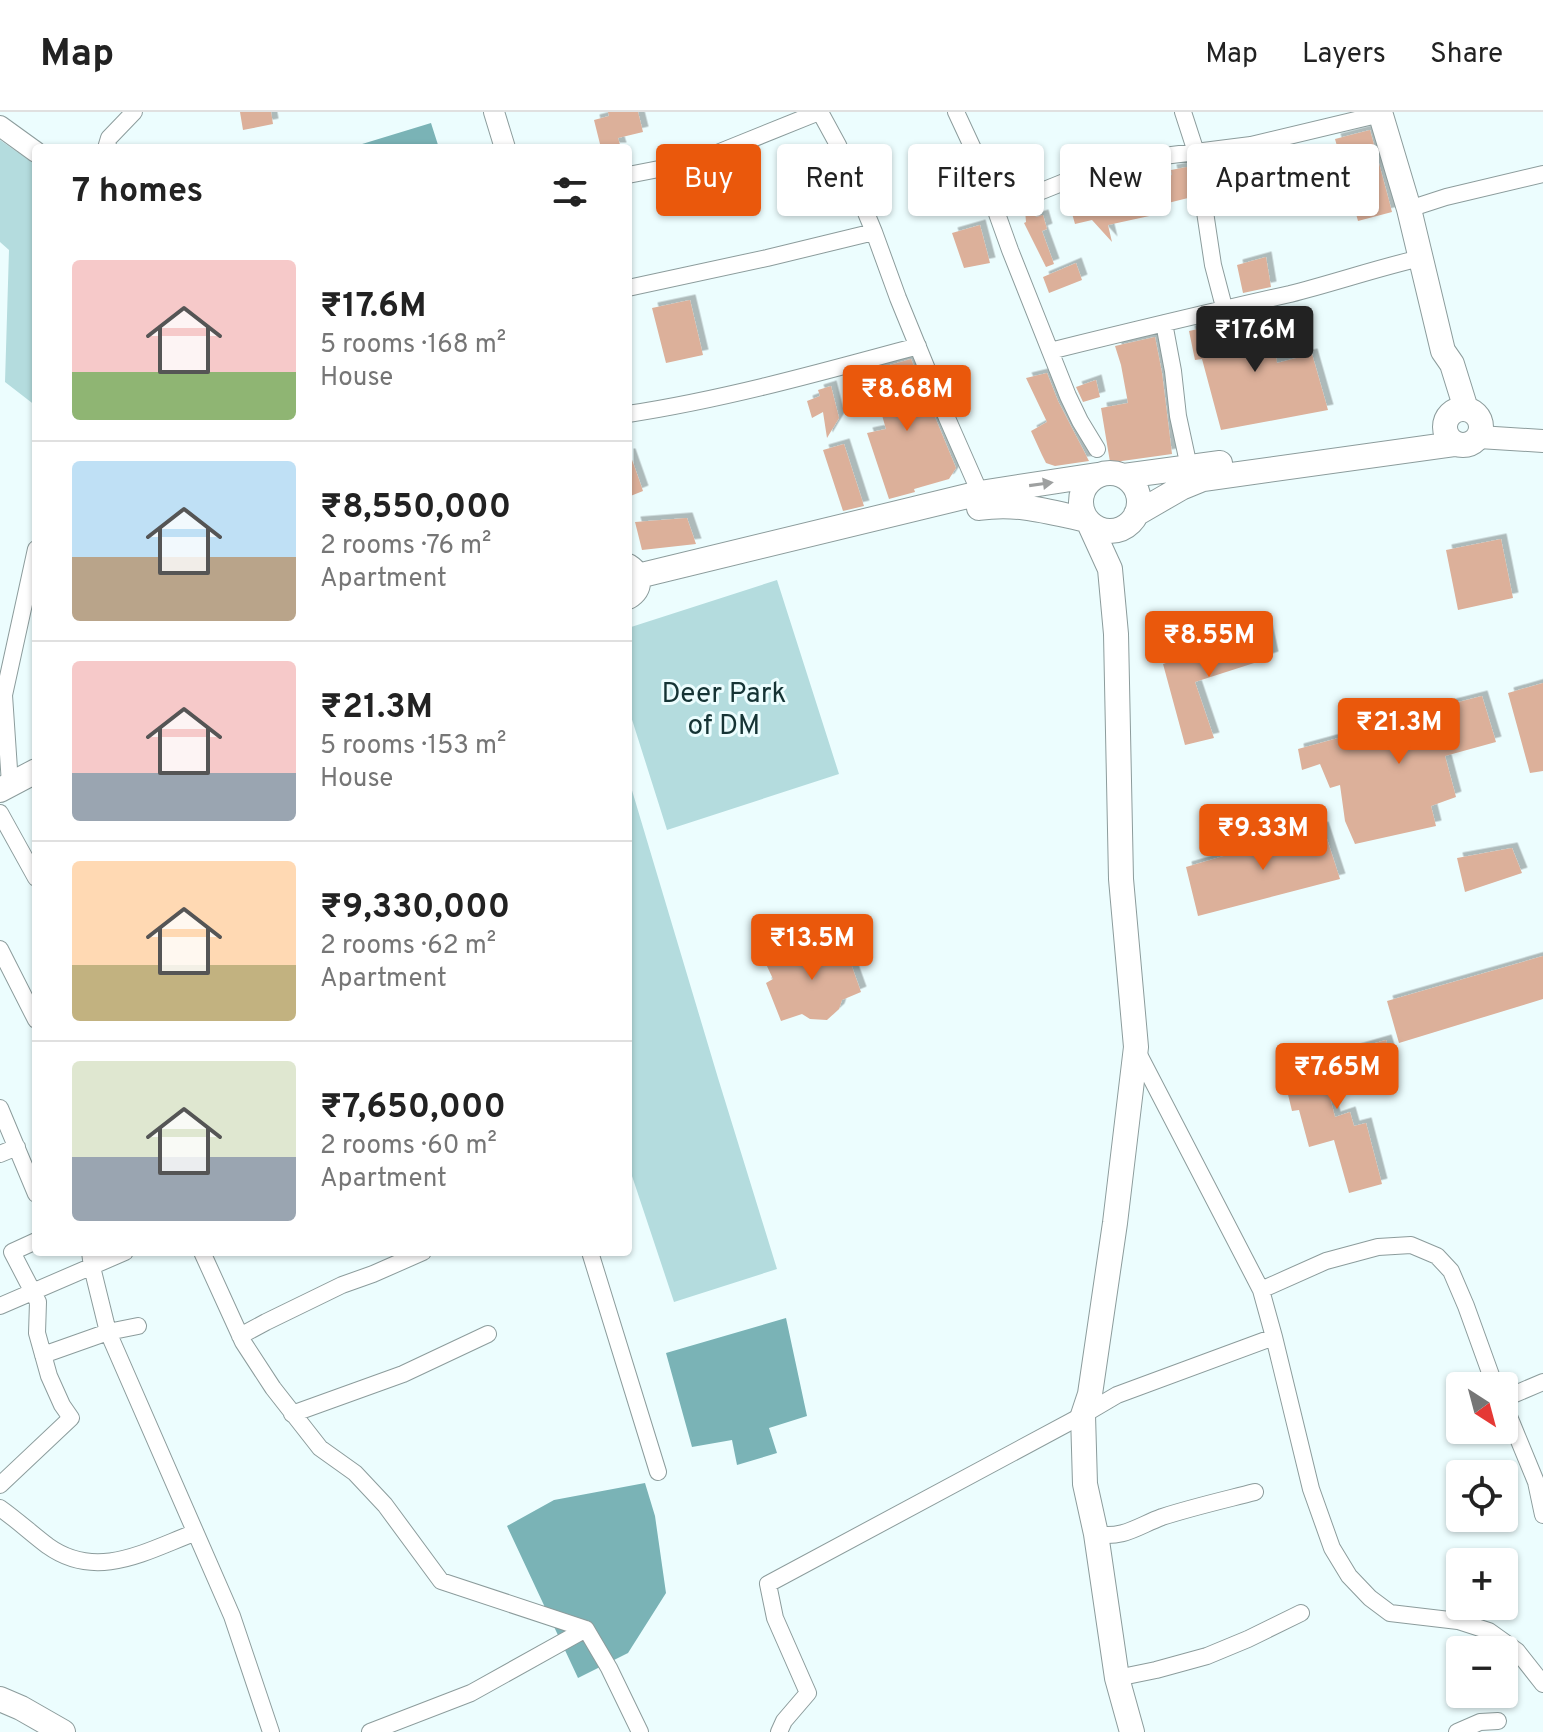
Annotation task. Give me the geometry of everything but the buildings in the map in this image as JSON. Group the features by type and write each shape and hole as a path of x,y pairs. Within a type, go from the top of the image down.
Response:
{"main road":[{"path":"1380,113 1409,209 1443,351 1441,365 1453,426 1463,446 1472,444 1479,437 1543,441"},
{"path":"632,583 915,507 980,493 1110,472 1124,476 1189,467 1453,426"},
{"path":"632,583 998,505 1027,506 1088,522 1101,530 1115,531 1181,488 1203,479 1453,426"},
{"path":"1097,475 1086,485 1081,497 1082,511 1110,569 1116,634 1121,879 1136,1047 1115,1223 1090,1394 1083,1415 1085,1484 1096,1534 1117,1678 1132,1732"},
{"path":"1110,569 1139,504 1138,492 1124,476"},
{"path":"5,787 32,773"},
{"path":"0,1699 63,1732"}],"street":[{"path":"107,144 109,138 134,112"},
{"path":"494,112 504,144"},
{"path":"632,174 695,162 820,112 838,145 980,493"},
{"path":"956,112 971,144"},
{"path":"1183,112 1193,144"},
{"path":"1255,144 1380,113"},
{"path":"0,126 32,149"},
{"path":"1044,191 1140,159 1187,153"},
{"path":"1409,209 1543,174"},
{"path":"999,216 1050,351 1080,421 1097,449"},
{"path":"1206,216 1213,265 1224,307"},
{"path":"632,287 874,232"},
{"path":"1050,351 1292,293 1421,258"},
{"path":"1164,323 1189,467"},
{"path":"632,413 791,380 918,346"},
{"path":"5,787 4,695 32,567"},
{"path":"0,813 32,871"},
{"path":"0,949 32,1012"},
{"path":"1136,1047 1261,1290 1311,1489 1332,1548 1349,1576 1390,1613 1458,1621 1489,1631 1517,1651 1543,1684"},
{"path":"0,1108 32,1184"},
{"path":"0,1154 17,1147"},
{"path":"0,1485 71,1418 49,1376 43,1355 37,1333 38,1302 12,1252 32,1243"},
{"path":"1261,1290 1326,1261 1378,1247 1411,1245 1437,1256 1451,1271 1490,1372"},
{"path":"207,1256 240,1336 292,1414 320,1448 355,1473 385,1505 441,1581 586,1629 640,1732"},
{"path":"240,1336 342,1285 414,1256"},
{"path":"591,1256 658,1472"},
{"path":"0,1306 33,1293 91,1259 108,1332 232,1616 271,1732"},
{"path":"43,1355 108,1332 138,1326"},
{"path":"292,1414 403,1374 488,1334"},
{"path":"779,1732 784,1721 808,1693 775,1618 768,1584 1117,1395 1274,1337"},
{"path":"1518,1388 1543,1382"},
{"path":"1518,1438 1536,1482 1543,1515"},
{"path":"1096,1534 1110,1537 1120,1535 1160,1518 1255,1492"},
{"path":"0,1508 50,1548 74,1559 96,1564 117,1561 194,1533"},
{"path":"1117,1678 1207,1656 1301,1613"},
{"path":"370,1732 471,1693 586,1629"},
{"path":"1457,1732 1480,1722 1498,1721"}],"green space":[{"path":"0,140 32,162 32,403 5,382 9,250 0,242"},
{"name":"Deer Park of DM","path":"777,580 839,774 667,830 632,720 632,627"},
{"path":"632,790 777,1269 674,1302 632,1176"}],"shaded area":[{"path":"431,123 438,144 362,144"},
{"path":"786,1318 807,1416 769,1428 777,1453 737,1465 732,1440 692,1447 666,1353"},
{"path":"645,1483 655,1516 666,1593 628,1653 578,1678 507,1526 554,1500"}]}
